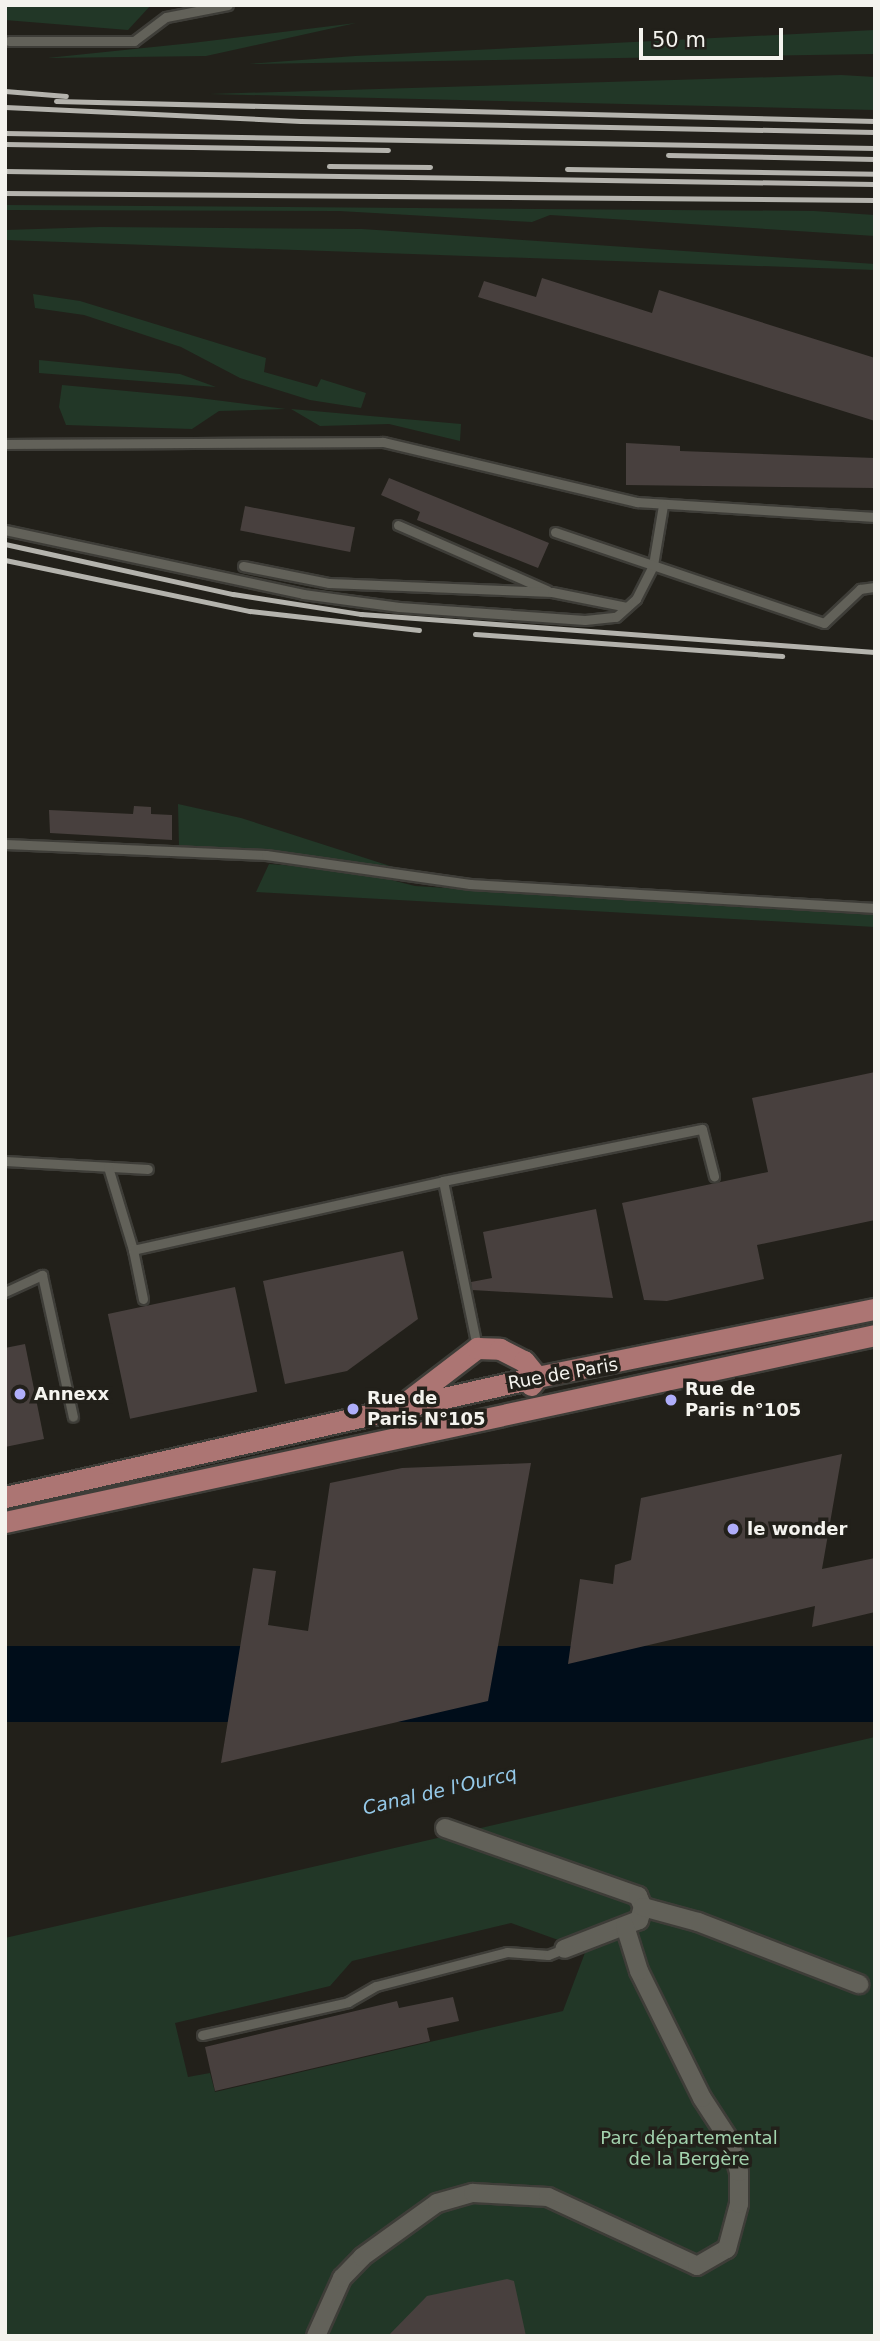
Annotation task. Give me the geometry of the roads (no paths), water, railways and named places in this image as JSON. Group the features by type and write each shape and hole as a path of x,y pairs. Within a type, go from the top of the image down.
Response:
{"main road":[{"name":"Rue de Paris","path":"5,1497 537,1377 875,1308"},
{"name":"Rue de Paris","path":"5,1522 875,1335"},
{"path":"379,1441 434,1413 524,1393 537,1377 524,1361 500,1349 477,1348 399,1407"}],"street":[{"path":"445,1828 638,1896 643,1907 639,1920 575,1942"},
{"path":"643,1907 698,1922 859,1984"},
{"path":"316,2336 342,2278 362,2257 437,2203 473,2193 548,2197 697,2266 727,2249 739,2204 739,2172 730,2141 702,2098 639,1971 625,1926"}],"lane":[{"path":"9,41 134,41 166,17 228,5"},
{"path":"5,444 383,442 663,505 875,517"},
{"path":"5,530 186,571 399,607 586,621 616,617 626,607 653,565 663,505"},
{"path":"398,525 552,592"},
{"path":"555,532 824,623 860,589 875,587"},
{"path":"243,566 329,583 552,592 626,607"},
{"path":"5,844 266,855 470,884 875,908"},
{"path":"132,1250 443,1181 702,1129 714,1176"},
{"path":"5,1161 148,1169"},
{"path":"108,1167 144,1299"},
{"path":"443,1181 477,1348"},
{"path":"5,1292 42,1275 73,1417"},
{"path":"202,2035 348,2002 376,1986 507,1952 548,1955 575,1942"}],"water":[{"path":"5,1646 875,1646 875,1722 5,1722"}],"railway":[{"path":"5,91 66,96"},
{"path":"56,101 875,121"},
{"path":"5,107 301,121 875,132"},
{"path":"5,133 875,148"},
{"path":"5,144 388,150"},
{"path":"668,155 875,159"},
{"path":"329,166 430,167"},
{"path":"567,169 875,174"},
{"path":"5,171 875,184"},
{"path":"5,193 875,200"},
{"path":"5,544 233,594 361,614 875,652"},
{"path":"5,560 250,611 419,630"},
{"path":"475,634 782,656"}],"place":[{"name":"Annexx","path":"20,1394"},
{"name":"Rue de Paris n°105","path":"671,1400"},
{"name":"Rue de Paris N°105","path":"353,1409"},
{"name":"le wonder","path":"733,1529"}],"water label":[{"name":"Canal de l'Ourcq","path":"440,1791"}],"park label":[{"name":"Parc départemental de la Bergère","path":"689,2149"}]}
